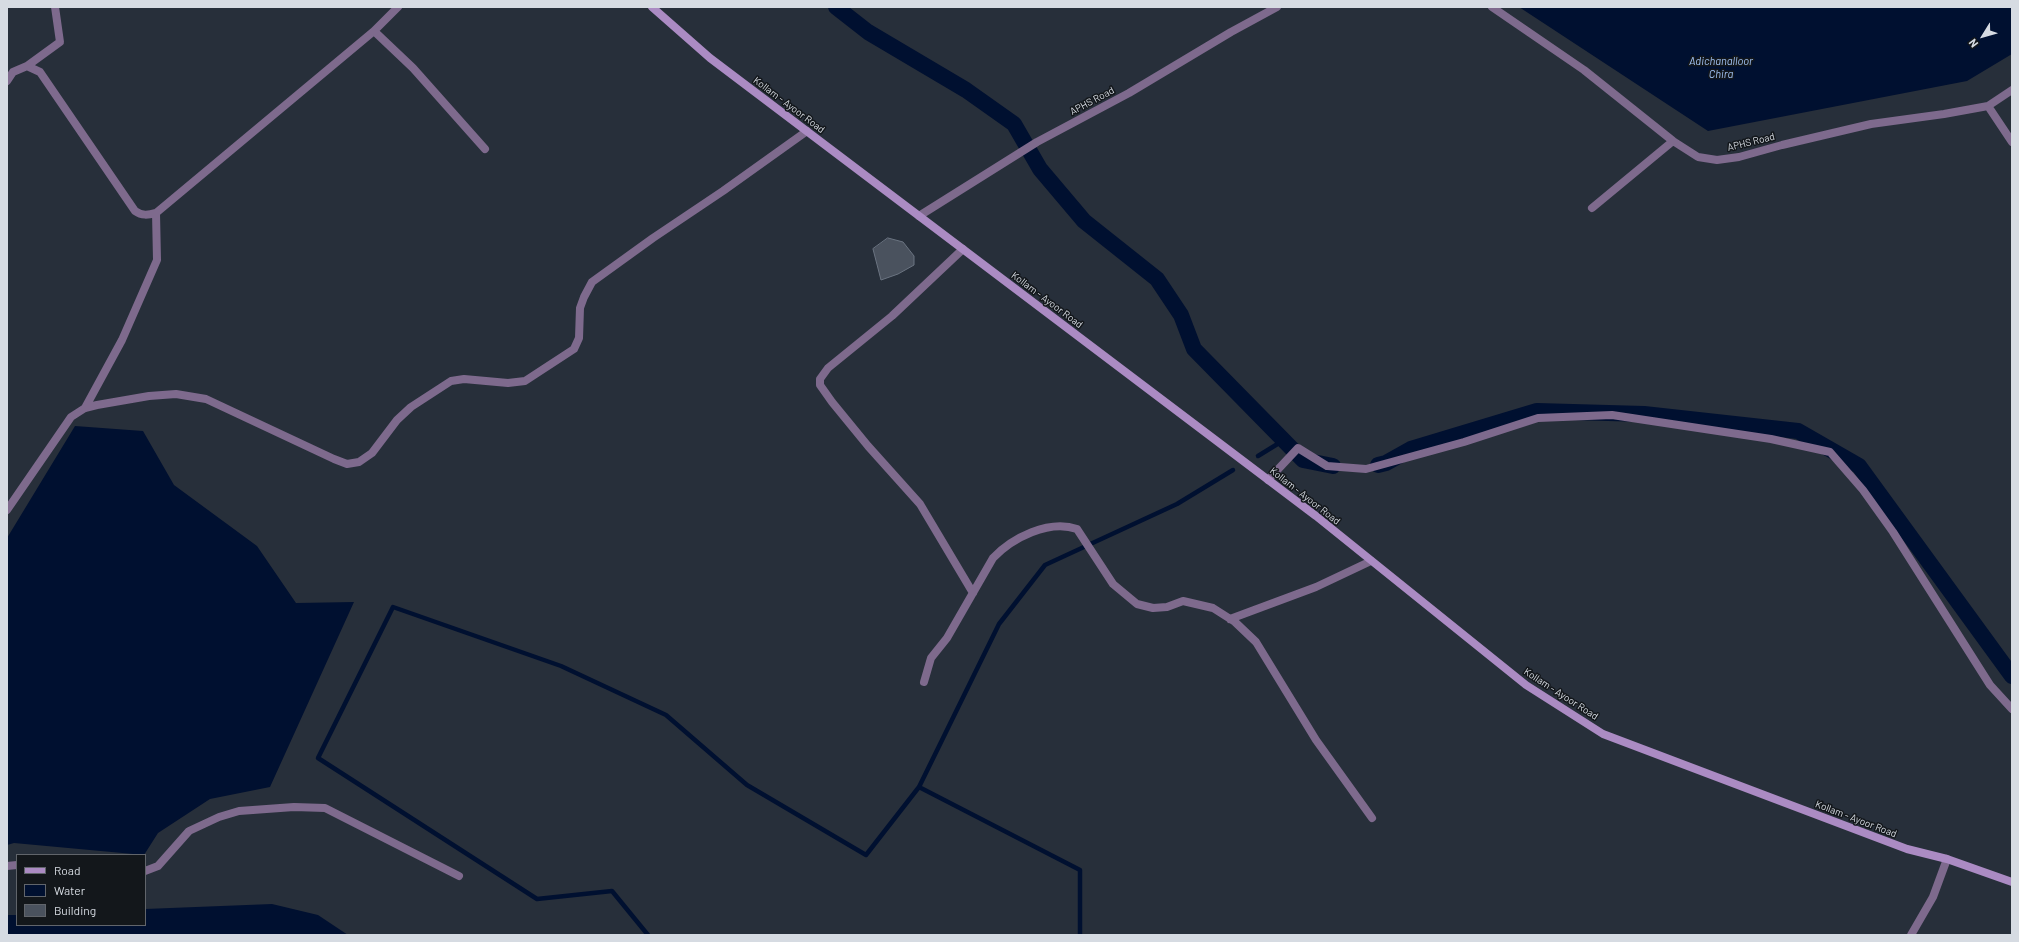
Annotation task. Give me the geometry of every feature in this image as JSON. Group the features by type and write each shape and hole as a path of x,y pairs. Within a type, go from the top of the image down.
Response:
{"main road":[{"name":"Kollam - Ayoor Road","path":"652,7 710,58 1268,480 1526,685 1604,734 1907,849 1947,859 2012,882"}],"street":[{"path":"7,78 13,72 27,66 60,42 55,7"},
{"path":"27,66 40,72 46,80 135,211 140,214 149,215 156,213 374,32 398,7"},
{"name":"APHS Road","path":"919,216 1021,151 1129,93 1231,32 1277,7"},
{"name":"APHS Road","path":"1492,7 1584,70 1673,141 1698,157 1716,160 1739,158 1782,145 1871,124 1988,106"},
{"path":"374,32 413,68 485,149"},
{"path":"2012,90 1988,106 2012,142"},
{"path":"7,510 71,417 85,408 149,396 169,394 206,399 334,459 347,464 359,462 372,453 397,420 411,407 451,381 464,379 508,382 525,381 574,349 579,338 580,308 592,282 653,238 723,192 807,131"},
{"path":"1592,208 1673,141"},
{"path":"85,408 122,340 157,260 156,213"},
{"path":"963,249 892,316 828,368 820,379 820,385 868,446 920,504 974,593"},
{"path":"1268,480 1298,448 1327,466 1366,469 1464,442 1538,418 1612,415 1771,439 1830,452 1863,490 1893,532 1990,685 2012,709"},
{"path":"924,682 931,658 947,638 974,593 992,558 1003,548 1042,529 1067,526 1077,529 1113,584 1136,604 1154,608 1183,601 1213,608 1230,619 1256,642 1316,740 1372,818"},
{"path":"1230,619 1316,587 1371,561"},
{"path":"146,871 158,866 189,831 219,816 239,811 294,807 325,808 459,876"},
{"path":"1911,935 1933,897 1947,859"}],"water":[{"name":"Adichanalloor Chira","path":"1519,7 2012,7 2012,54 1967,81 1708,131"},
{"path":"75,426 143,431 174,485 257,546 296,603 354,602 270,787 210,799 158,833 145,854 14,843 7,845 7,538"},
{"path":"272,904 318,915 348,935 7,935 7,915 16,915 16,926 146,926 146,909"}],"building":[{"path":"888,238 903,242 914,256 914,265 898,274 881,280 873,249"}],"waterway":[{"path":"836,7 868,32 966,90 1014,124 1040,169 1084,221 1157,279 1181,315 1194,349 1303,460 1333,466"},
{"path":"1378,465 1386,463 1411,449 1537,411 1644,414 1798,431 1859,466 2012,676"},
{"path":"1258,456 1284,440"},
{"path":"648,935 612,891 537,899 318,758 393,607 561,666 666,715 747,785 866,855 919,787 999,624 1045,565 1177,504 1233,470"},
{"path":"919,787 1080,870 1080,935"}]}
